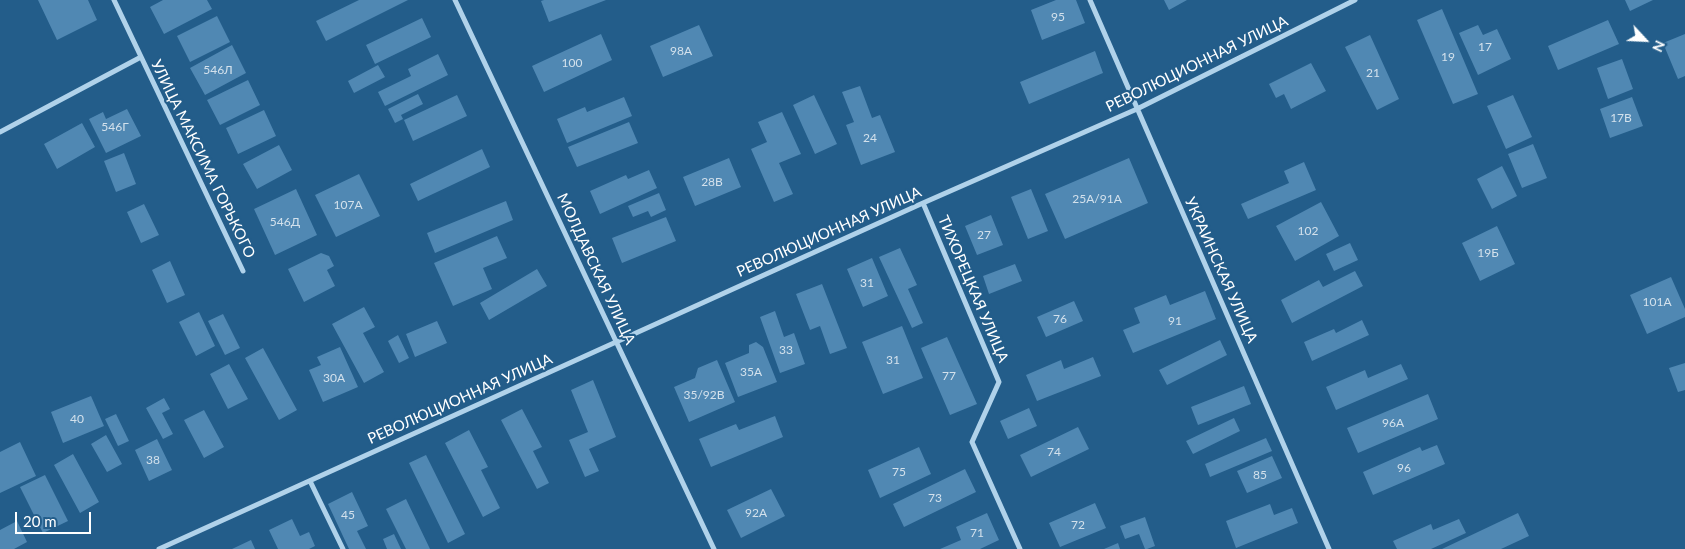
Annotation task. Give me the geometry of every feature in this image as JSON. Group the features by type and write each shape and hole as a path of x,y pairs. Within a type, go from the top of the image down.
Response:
{"street":[{"name":"УЛИЦА МАКСИМА ГОРЬКОГО","path":"114,0 243,270"},
{"name":"МОЛДАВСКАЯ УЛИЦА","path":"455,0 714,549"},
{"name":"УКРАИНСКАЯ УЛИЦА","path":"1090,0 1329,549"},
{"name":"РЕВОЛЮЦИОННАЯ УЛИЦА","path":"159,549 923,203 1137,109 1355,0"},
{"name":"УЛИЦА МАКСИМА ГОРЬКОГО","path":"0,132 141,57"},
{"name":"ТИХОРЕЦКАЯ УЛИЦА","path":"923,203 999,382 972,442 1020,549"},
{"path":"310,481 343,549"}],"building":[{"path":"38,0 88,0 97,20 57,40"},
{"path":"163,0 207,0 212,9 164,34 150,7"},
{"path":"359,0 408,0 326,41 316,21"},
{"path":"606,0 549,22 541,1"},
{"path":"1056,0 1076,0 1085,23 1042,40 1031,10"},
{"path":"1164,0 1187,0 1169,10"},
{"path":"1625,0 1653,0 1630,11"},
{"path":"1442,9 1478,94 1453,104 1417,20"},
{"path":"217,16 230,42 190,62 177,36"},
{"path":"422,18 431,37 375,64 366,45"},
{"path":"1608,20 1619,44 1558,70 1548,46"},
{"path":"699,25 713,56 663,77 650,46"},
{"path":"1478,25 1483,35 1497,29 1511,59 1478,75 1459,33"},
{"path":"601,34 612,60 544,92 532,66"},
{"path":"1685,34 1685,76 1678,79 1663,43"},
{"path":"1370,35 1399,99 1377,110 1345,47"},
{"path":"232,45 246,73 205,95 190,68"},
{"path":"1095,51 1103,73 1029,104 1020,82"},
{"path":"438,54 448,75 385,106 378,92 411,76 408,69"},
{"path":"1622,59 1633,89 1608,99 1597,68"},
{"path":"1311,63 1326,91 1291,109 1284,94 1276,98 1269,84"},
{"path":"378,65 385,77 354,93 348,81"},
{"path":"248,80 260,105 220,125 207,100"},
{"path":"860,86 872,118 880,115 895,152 861,165 846,125 854,122 842,92"},
{"path":"418,94 423,104 401,115 403,119 395,123 388,109"},
{"path":"457,95 467,116 413,141 404,120"},
{"path":"814,95 837,144 815,154 793,105"},
{"path":"1513,95 1532,137 1506,149 1487,106"},
{"path":"624,97 632,116 567,143 557,119 585,107 587,112"},
{"path":"1632,97 1643,126 1610,138 1600,109"},
{"path":"127,109 141,136 106,153 89,119 103,112 106,119"},
{"path":"264,110 276,136 238,154 226,128"},
{"path":"782,112 801,154 779,163 793,194 774,202 751,149 767,142 758,122"},
{"path":"629,122 638,143 577,167 568,147"},
{"path":"82,123 95,147 57,169 44,144"},
{"path":"1533,144 1547,178 1522,188 1508,154"},
{"path":"279,145 292,170 257,189 243,164"},
{"path":"482,149 490,167 418,201 410,184"},
{"path":"124,153 136,184 116,192 104,161"},
{"path":"729,158 741,187 695,206 683,177"},
{"path":"1129,158 1148,203 1065,239 1045,194"},
{"path":"1304,162 1316,190 1248,219 1241,204 1289,183 1284,171"},
{"path":"1502,166 1517,196 1492,209 1477,179"},
{"path":"649,170 657,188 600,214 590,191 626,175 628,179"},
{"path":"359,174 380,216 336,237 315,195"},
{"path":"296,189 317,235 275,255 254,209"},
{"path":"1031,189 1048,231 1028,239 1011,197"},
{"path":"659,193 666,210 651,217 648,211 633,217 628,206"},
{"path":"506,201 513,220 435,253 427,233"},
{"path":"1321,202 1339,236 1295,261 1276,226"},
{"path":"144,204 159,235 141,243 127,212"},
{"path":"991,215 1003,245 977,255 965,226"},
{"path":"666,217 676,241 622,263 612,238"},
{"path":"1497,226 1515,264 1480,281 1462,243"},
{"path":"497,236 507,258 483,268 492,289 453,306 434,263"},
{"path":"1350,243 1358,260 1334,271 1326,254"},
{"path":"900,248 917,285 908,289 923,323 912,328 879,257"},
{"path":"321,253 329,256 334,266 327,270 335,286 304,302 288,269"},
{"path":"872,258 888,296 863,307 847,269"},
{"path":"170,261 185,295 167,303 152,270"},
{"path":"1015,264 1022,281 989,294 983,276"},
{"path":"537,269 547,286 489,320 480,303"},
{"path":"1355,271 1363,286 1292,323 1281,300 1319,280 1323,287"},
{"path":"1671,277 1685,309 1685,317 1647,334 1630,295"},
{"path":"822,284 847,348 830,354 820,326 810,330 796,294"},
{"path":"1205,291 1216,319 1133,353 1123,330 1140,323 1134,308 1166,295 1170,305"},
{"path":"1074,301 1083,321 1046,337 1037,317"},
{"path":"364,307 375,327 363,333 384,372 364,383 332,324"},
{"path":"775,311 784,337 794,333 805,364 780,373 760,317"},
{"path":"199,312 215,346 196,356 179,322"},
{"path":"223,314 240,348 225,355 208,321"},
{"path":"1362,320 1369,335 1312,361 1304,342 1334,329 1336,333"},
{"path":"437,321 447,343 415,357 406,334"},
{"path":"902,326 923,378 883,394 862,342"},
{"path":"398,335 409,358 399,363 388,341"},
{"path":"947,337 977,404 950,415 921,348"},
{"path":"1220,340 1227,355 1167,385 1159,370"},
{"path":"756,342 763,347 777,382 738,397 725,363 749,353 749,345"},
{"path":"340,347 358,387 323,402 309,370 321,365 317,357"},
{"path":"263,348 297,410 279,420 245,358"},
{"path":"1093,357 1101,376 1037,401 1026,375 1061,360 1064,369"},
{"path":"717,360 735,402 689,422 674,387 695,378 698,368"},
{"path":"1685,363 1685,390 1678,392 1669,368"},
{"path":"229,364 248,399 228,409 210,374"},
{"path":"1401,364 1408,379 1336,410 1326,387 1365,370 1368,378"},
{"path":"593,380 616,437 589,449 599,471 585,477 569,440 588,432 571,390"},
{"path":"1244,386 1251,404 1198,425 1191,407"},
{"path":"1428,394 1438,419 1358,453 1347,428"},
{"path":"91,396 104,426 63,443 51,412"},
{"path":"164,398 170,409 162,413 173,434 163,439 146,408"},
{"path":"1029,408 1037,426 1008,439 1000,421"},
{"path":"522,409 542,447 533,451 549,483 537,489 501,420"},
{"path":"204,410 224,447 204,458 184,420"},
{"path":"116,414 129,441 118,446 105,419"},
{"path":"775,416 783,437 711,467 699,439 736,424 739,430"},
{"path":"1234,418 1240,431 1193,454 1186,441"},
{"path":"1078,427 1089,449 1031,477 1020,455"},
{"path":"469,430 488,467 481,470 500,508 483,517 445,443"},
{"path":"106,435 122,464 107,472 91,444"},
{"path":"1266,438 1272,451 1210,477 1205,464"},
{"path":"157,439 172,470 149,481 135,450"},
{"path":"20,442 36,476 0,493 0,452"},
{"path":"1437,445 1445,464 1373,495 1363,472 1420,447 1422,451"},
{"path":"919,447 931,474 880,498 868,470"},
{"path":"73,454 99,502 80,513 54,465"},
{"path":"426,455 465,534 448,543 409,463"},
{"path":"1272,456 1282,478 1247,493 1237,471"},
{"path":"965,469 976,492 904,527 893,504"},
{"path":"45,475 68,521 43,533 20,487"},
{"path":"771,489 785,516 741,538 727,510"},
{"path":"352,492 368,526 357,531 366,549 349,549 328,504"},
{"path":"406,499 430,549 406,549 386,509"},
{"path":"1095,503 1106,528 1060,547 1049,523"},
{"path":"1270,504 1274,515 1292,508 1298,523 1236,548 1226,521"},
{"path":"987,513 999,540 980,549 940,549 961,540 956,527"},
{"path":"1518,513 1529,536 1501,549 1442,549"},
{"path":"1145,517 1155,546 1147,549 1145,549 1139,534 1125,539 1120,526"},
{"path":"292,519 300,536 309,532 315,546 309,549 278,549 269,530"},
{"path":"1459,519 1466,533 1431,549 1397,549 1393,541 1431,524 1433,530"},
{"path":"17,521 27,542 14,549 0,549 0,530"},
{"path":"394,534 401,549 387,549 383,539"},
{"path":"251,540 255,549 232,549"},
{"path":"1118,543 1120,549 1104,549"}]}
